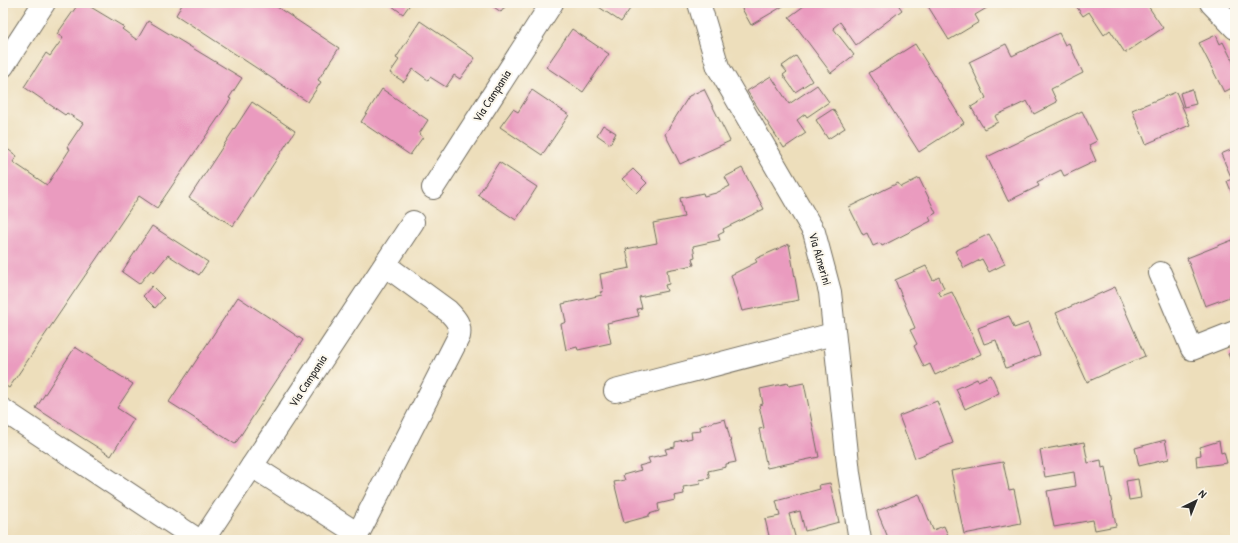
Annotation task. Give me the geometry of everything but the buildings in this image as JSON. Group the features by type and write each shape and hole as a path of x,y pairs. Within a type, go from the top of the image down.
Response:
{"street":[{"path":"3,66 44,3"},
{"name":"Via Campania","path":"433,188 552,3"},
{"name":"Via Almerini","path":"699,3 718,67 814,232 830,292 833,334 849,473 860,540"},
{"path":"1211,3 1235,28"},
{"name":"Via Campania","path":"203,540 413,222"},
{"path":"252,466 358,534 459,336 460,329 454,317 448,311 385,265"},
{"path":"1160,273 1192,349 1235,332"},
{"path":"615,391 833,334"},
{"path":"3,410 198,540"}]}
